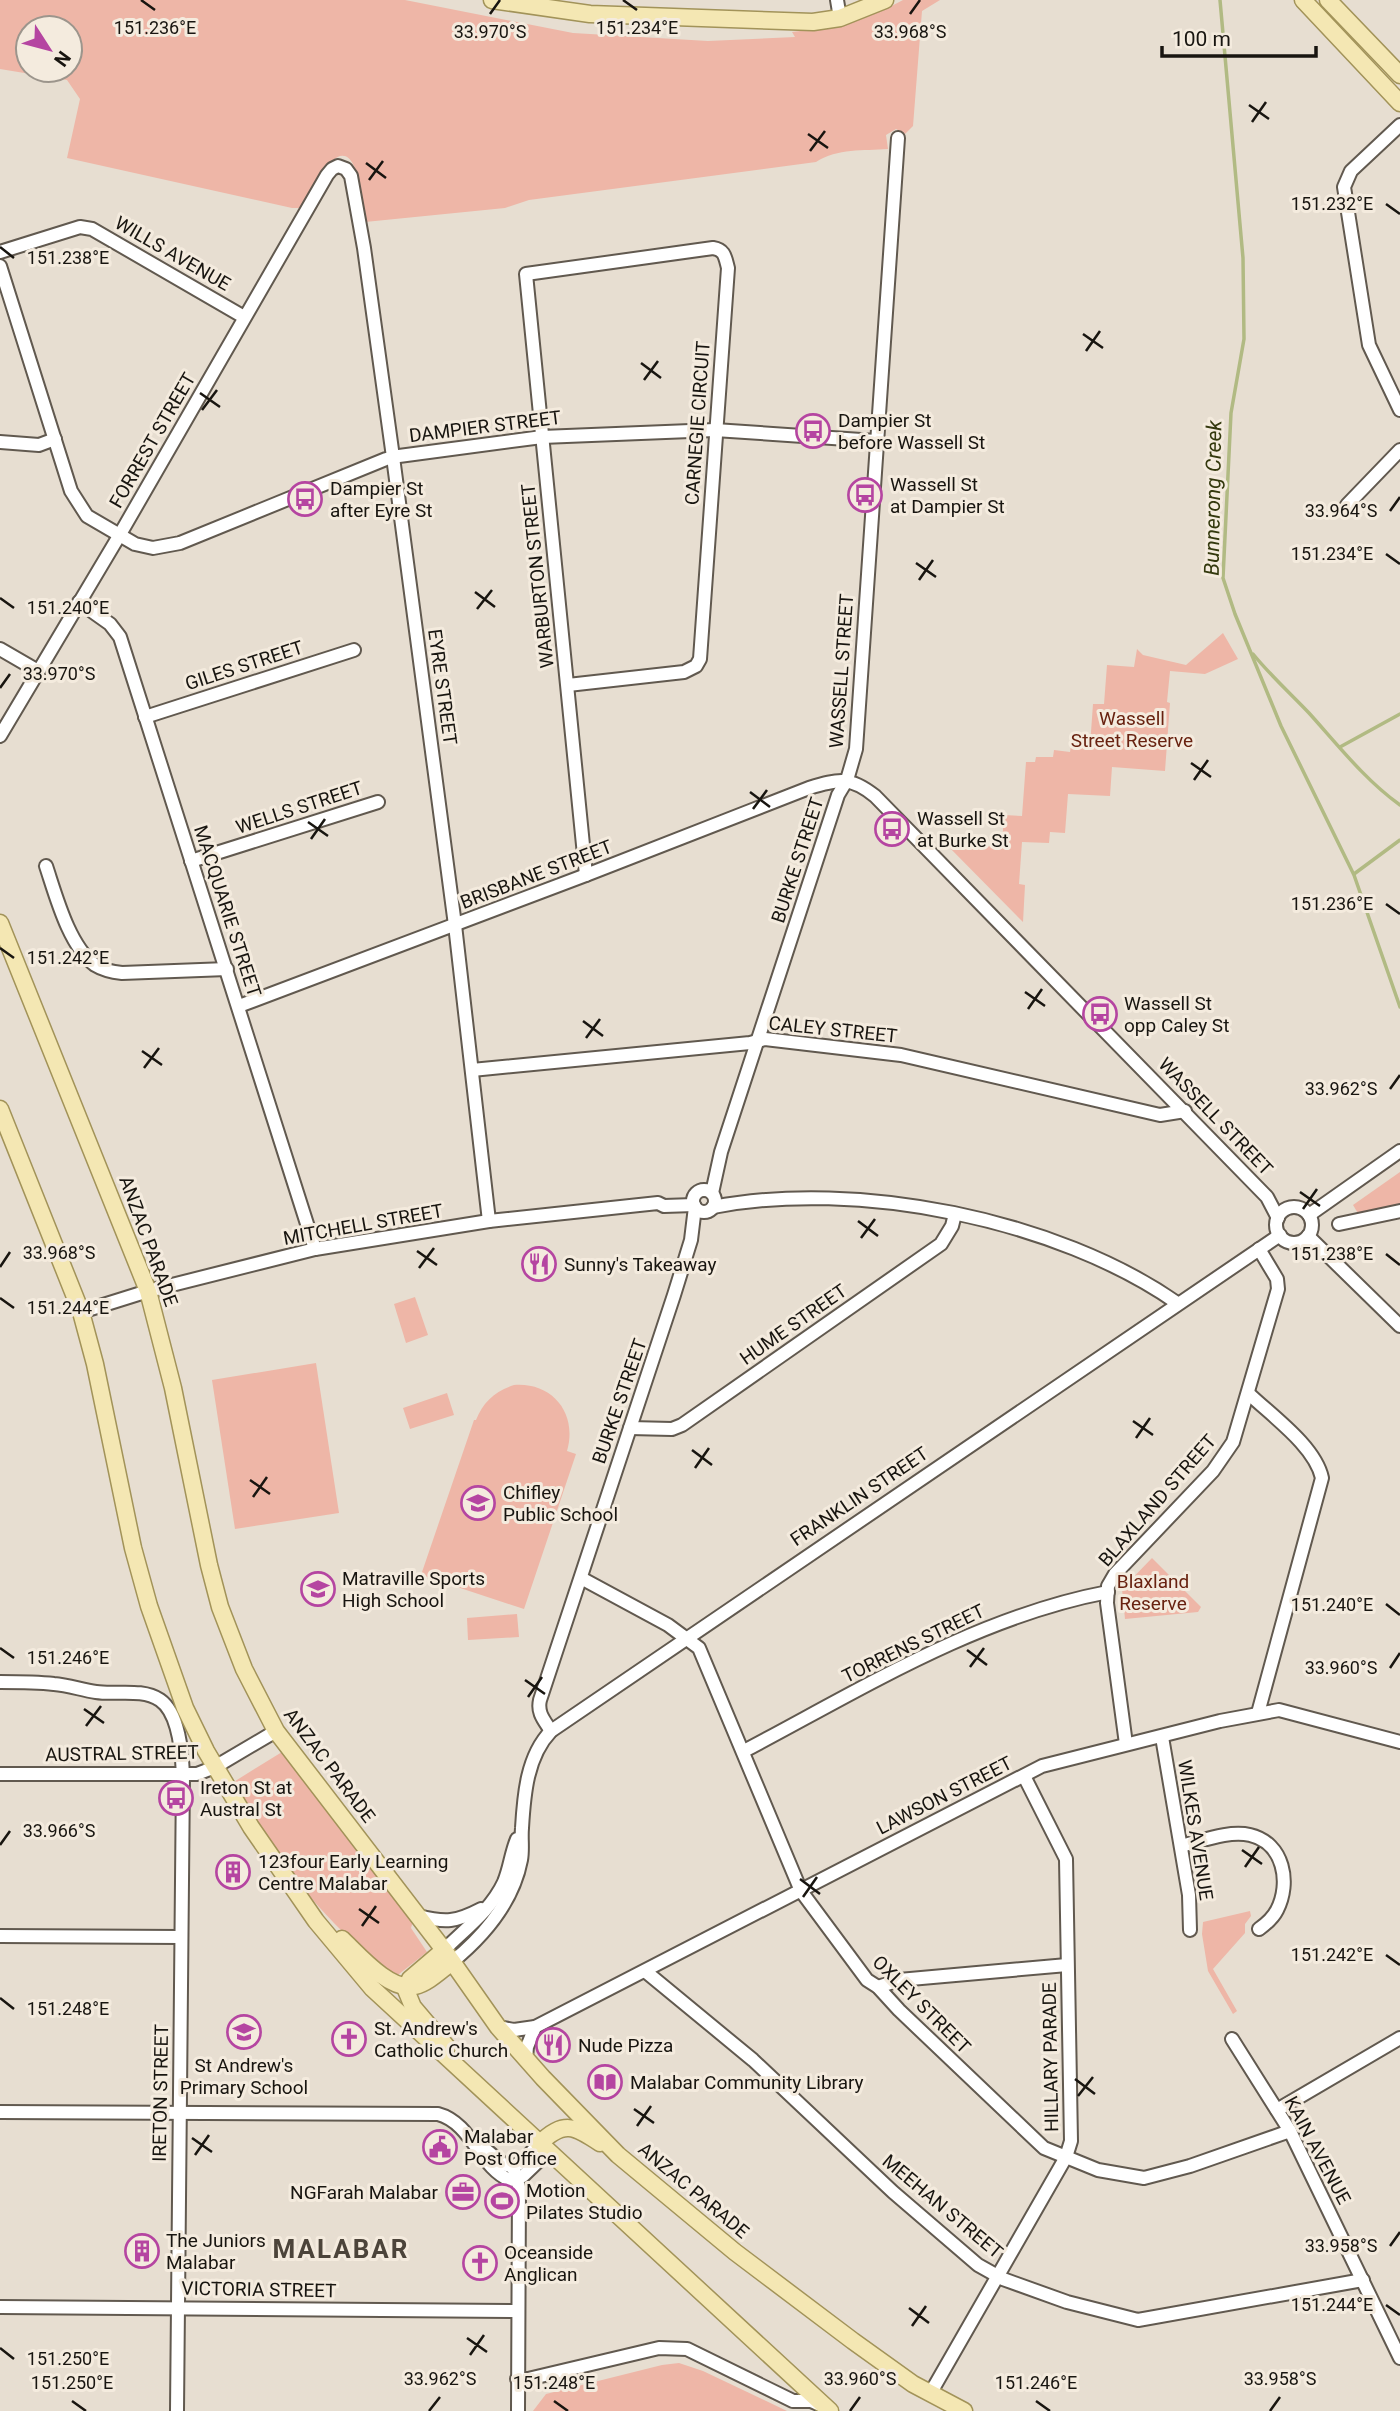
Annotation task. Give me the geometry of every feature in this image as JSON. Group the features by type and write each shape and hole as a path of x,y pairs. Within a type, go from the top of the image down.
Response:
{"main road":[{"path":"492,0 545,9 618,15 813,22 840,18 885,0"},
{"path":"1303,0 1400,103"},
{"path":"1328,0 1400,75"},
{"name":"ANZAC PARADE","path":"0,923 148,1292 173,1388 203,1538 220,1607 244,1669 276,1731 418,1916 498,2027 618,2155 735,2252 883,2364 930,2394 964,2411"},
{"path":"0,1109 81,1312 95,1364 122,1499 149,1606 185,1709 215,1767 251,1827 316,1921 372,1988 826,2409"},
{"path":"316,1921 342,1939 385,1977 406,1986"},
{"path":"448,1956 410,1979 406,1986 409,2001 473,2083"},
{"path":"543,2078 565,2115 567,2127 562,2138 544,2148"},
{"path":"567,2127 584,2133 618,2155"}],"street":[{"path":"837,0 840,18"},
{"path":"1400,125 1351,172 1344,187 1369,345 1400,410"},
{"name":"WASSELL STREET","path":"898,138 856,749 847,780 861,785 875,796 1185,1111 1267,1197 1278,1218"},
{"name":"FORREST STREET","path":"0,736 327,175 338,166"},
{"name":"EYRE STREET","path":"338,166 346,169 351,176 364,248 455,925 489,1221"},
{"name":"WILLS AVENUE","path":"0,252 80,227 92,229 244,317"},
{"name":"CARNEGIE CIRCUIT","path":"526,274 713,248 720,249 725,255 728,268 700,659 696,666 684,673 568,685"},
{"path":"0,266 71,491 82,511 93,521 119,536"},
{"name":"WARBURTON STREET","path":"526,274 586,875"},
{"name":"DAMPIER STREET","path":"119,536 142,547 164,547 180,543 393,457 542,437 715,430 876,441"},
{"path":"0,442 39,445 55,439"},
{"path":"1347,505 1400,450"},
{"name":"MACQUARIE STREET","path":"79,602 110,624 120,637 315,1249"},
{"path":"0,649 38,671"},
{"name":"GILES STREET","path":"145,716 354,650"},
{"name":"BRISBANE STREET","path":"239,1006 809,788 832,781 847,780"},
{"name":"BURKE STREET","path":"551,1731 540,1714 540,1700 838,795 847,780"},
{"name":"WELLS STREET","path":"191,861 378,802"},
{"path":"46,866 73,937 83,953 96,965 122,973 227,969"},
{"name":"CALEY STREET","path":"472,1070 750,1043 765,1039 901,1055 1160,1115 1185,1111"},
{"path":"1309,1215 1400,1152"},
{"name":"MITCHELL STREET","path":"81,1312 315,1249 489,1221 658,1203 664,1199 704,1200 756,1196 765,1199 785,1197 911,1204 996,1222 1073,1249 1119,1269 1177,1303"},
{"name":"WASSELL STREET","path":"1267,1197 1290,1208"},
{"path":"1290,1208 1300,1209 1309,1215 1312,1223 1308,1236 1294,1243 1288,1242 1280,1235 1277,1228 1278,1218 1290,1208"},
{"path":"1339,1224 1400,1211"},
{"name":"HUME STREET","path":"630,1428 672,1429 682,1425 941,1244 952,1226 955,1214"},
{"name":"FRANKLIN STREET","path":"448,1956 484,1932 509,1897 521,1860 521,1832 529,1772 538,1747 551,1731 1280,1235"},
{"path":"1308,1236 1400,1326"},
{"name":"BLAXLAND STREET","path":"1126,1744 1108,1586 1115,1574 1213,1471 1233,1442 1279,1284 1259,1249"},
{"path":"1248,1393 1312,1454 1322,1478 1258,1713"},
{"path":"581,1577 686,1637"},
{"name":"TORRENS STREET","path":"744,1751 927,1654 999,1623 1082,1597 1108,1592"},
{"name":"OXLEY STREET","path":"686,1637 703,1652 788,1865 801,1891 867,1980 878,1986 899,2010 1044,2148 1098,2170 1144,2178 1190,2166 1290,2131"},
{"name":"IRETON STREET","path":"0,1682 54,1684 96,1692 134,1693 158,1698 167,1706 173,1718 183,1775 177,2411"},
{"name":"LAWSON STREET","path":"498,2027 514,2030 534,2027 1042,1766 1279,1710 1400,1742"},
{"name":"AUSTRAL STREET","path":"0,1773 202,1773 276,1731"},
{"name":"WILKES AVENUE","path":"1161,1737 1189,1895 1190,1930"},
{"name":"HILLARY PARADE","path":"930,2394 1066,2157 1071,2141 1066,1859 1024,1776"},
{"name":"FRANKLIN STREET","path":"448,1956 491,1903 504,1880 521,1832"},
{"path":"1181,1846 1234,1834 1246,1834 1260,1838 1273,1849 1282,1864 1284,1886 1277,1912 1259,1929"},
{"path":"418,1916 443,1922 456,1920 491,1903"},
{"path":"0,1937 181,1937"},
{"path":"878,1986 899,1980 1067,1965"},
{"name":"MEEHAN STREET","path":"645,1971 753,2060 893,2192 978,2264 998,2276 1067,2302 1138,2320 1363,2280"},
{"path":"526,2058 534,2027"},
{"name":"KAIN AVENUE","path":"1232,2039 1290,2131 1400,2358"},
{"path":"1277,2110 1400,2039"},
{"path":"0,2112 438,2114 452,2120 504,2177 514,2173 527,2173 544,2148"},
{"path":"514,2173 519,2187 518,2411"},
{"name":"VICTORIA STREET","path":"0,2307 517,2311"},
{"path":"517,2379 528,2379 659,2348 687,2349 793,2401 811,2401 826,2409"}],"green space":[{"path":"0,0 405,0 573,33 708,41 795,37 792,32 838,26 884,10 903,0 940,0 922,11 913,126 905,134 896,129 886,135 888,149 842,152 816,162 529,200 505,208 365,222 361,189 354,165 348,158 340,156 323,172 302,208 67,158 80,99 70,84 84,84 84,14 14,14 14,71 0,69"},
{"name":"Wassell Street Reserve","path":"1223,633 1238,659 1205,674 1170,671 1165,771 1112,767 1110,796 1068,794 1065,833 1050,832 1049,843 1022,842 1019,884 1025,885 1023,922 945,843 998,847 1002,844 1004,815 1022,816 1026,762 1035,762 1036,757 1053,757 1054,750 1070,752 1071,746 1090,746 1093,704 1104,704 1107,665 1134,667 1137,649 1143,655 1186,665"},
{"path":"1400,1172 1400,1206 1359,1215 1353,1205"},
{"path":"415,1297 428,1335 406,1343 394,1304"},
{"path":"316,1363 339,1513 235,1529 212,1380"},
{"path":"514,1385 528,1385 540,1389 559,1403 569,1424 567,1451 576,1454 524,1609 421,1575 474,1420 490,1398"},
{"path":"447,1393 454,1415 410,1429 403,1408"},
{"name":"Blaxland Reserve","path":"1152,1558 1201,1607 1198,1612 1125,1619 1122,1589"},
{"path":"517,1614 519,1637 468,1640 467,1618"},
{"path":"282,1752 414,1918 411,1928 427,1952 394,1978 343,1932 295,1879 263,1836 232,1783"},
{"path":"1250,1911 1245,1933 1213,1969 1237,2011 1233,2014 1208,1971 1202,1934 1203,1922"},
{"path":"679,2363 703,2371 787,2411 533,2411 546,2394"}],"waterway":[{"name":"Bunnerong Creek","path":"1220,0 1243,258 1244,339 1231,413 1223,578 1281,726 1354,875 1400,1007"},
{"path":"1253,654 1363,773 1400,805"},
{"path":"1340,747 1400,714"},
{"path":"1354,874 1400,840"}],"place":[{"name":"Dampier St before Wassell St","path":"813,431"},
{"name":"Wassell St at Dampier St","path":"865,495"},
{"name":"Dampier St after Eyre St","path":"305,499"},
{"name":"Wassell St at Burke St","path":"892,829"},
{"name":"Wassell St opp Caley St","path":"1100,1014"},
{"name":"Sunny's Takeaway","path":"539,1264"},
{"name":"Chifley Public School","path":"478,1503"},
{"name":"Matraville Sports High School","path":"318,1589"},
{"name":"Ireton St at Austral St","path":"176,1798"},
{"name":"123four Early Learning Centre Malabar","path":"233,1872"},
{"name":"St Andrew's Primary School","path":"244,2032"},
{"name":"St. Andrew's Catholic Church","path":"349,2039"},
{"name":"Nude Pizza","path":"553,2045"},
{"name":"Malabar Community Library","path":"605,2082"},
{"name":"Malabar Post Office","path":"440,2147"},
{"name":"NGFarah Malabar","path":"463,2192"},
{"name":"Motion Pilates Studio","path":"502,2201"},
{"name":"The Juniors Malabar","path":"142,2251"},
{"name":"Oceanside Anglican","path":"480,2263"}],"district":[{"name":"MALABAR","path":"341,2249"}]}
